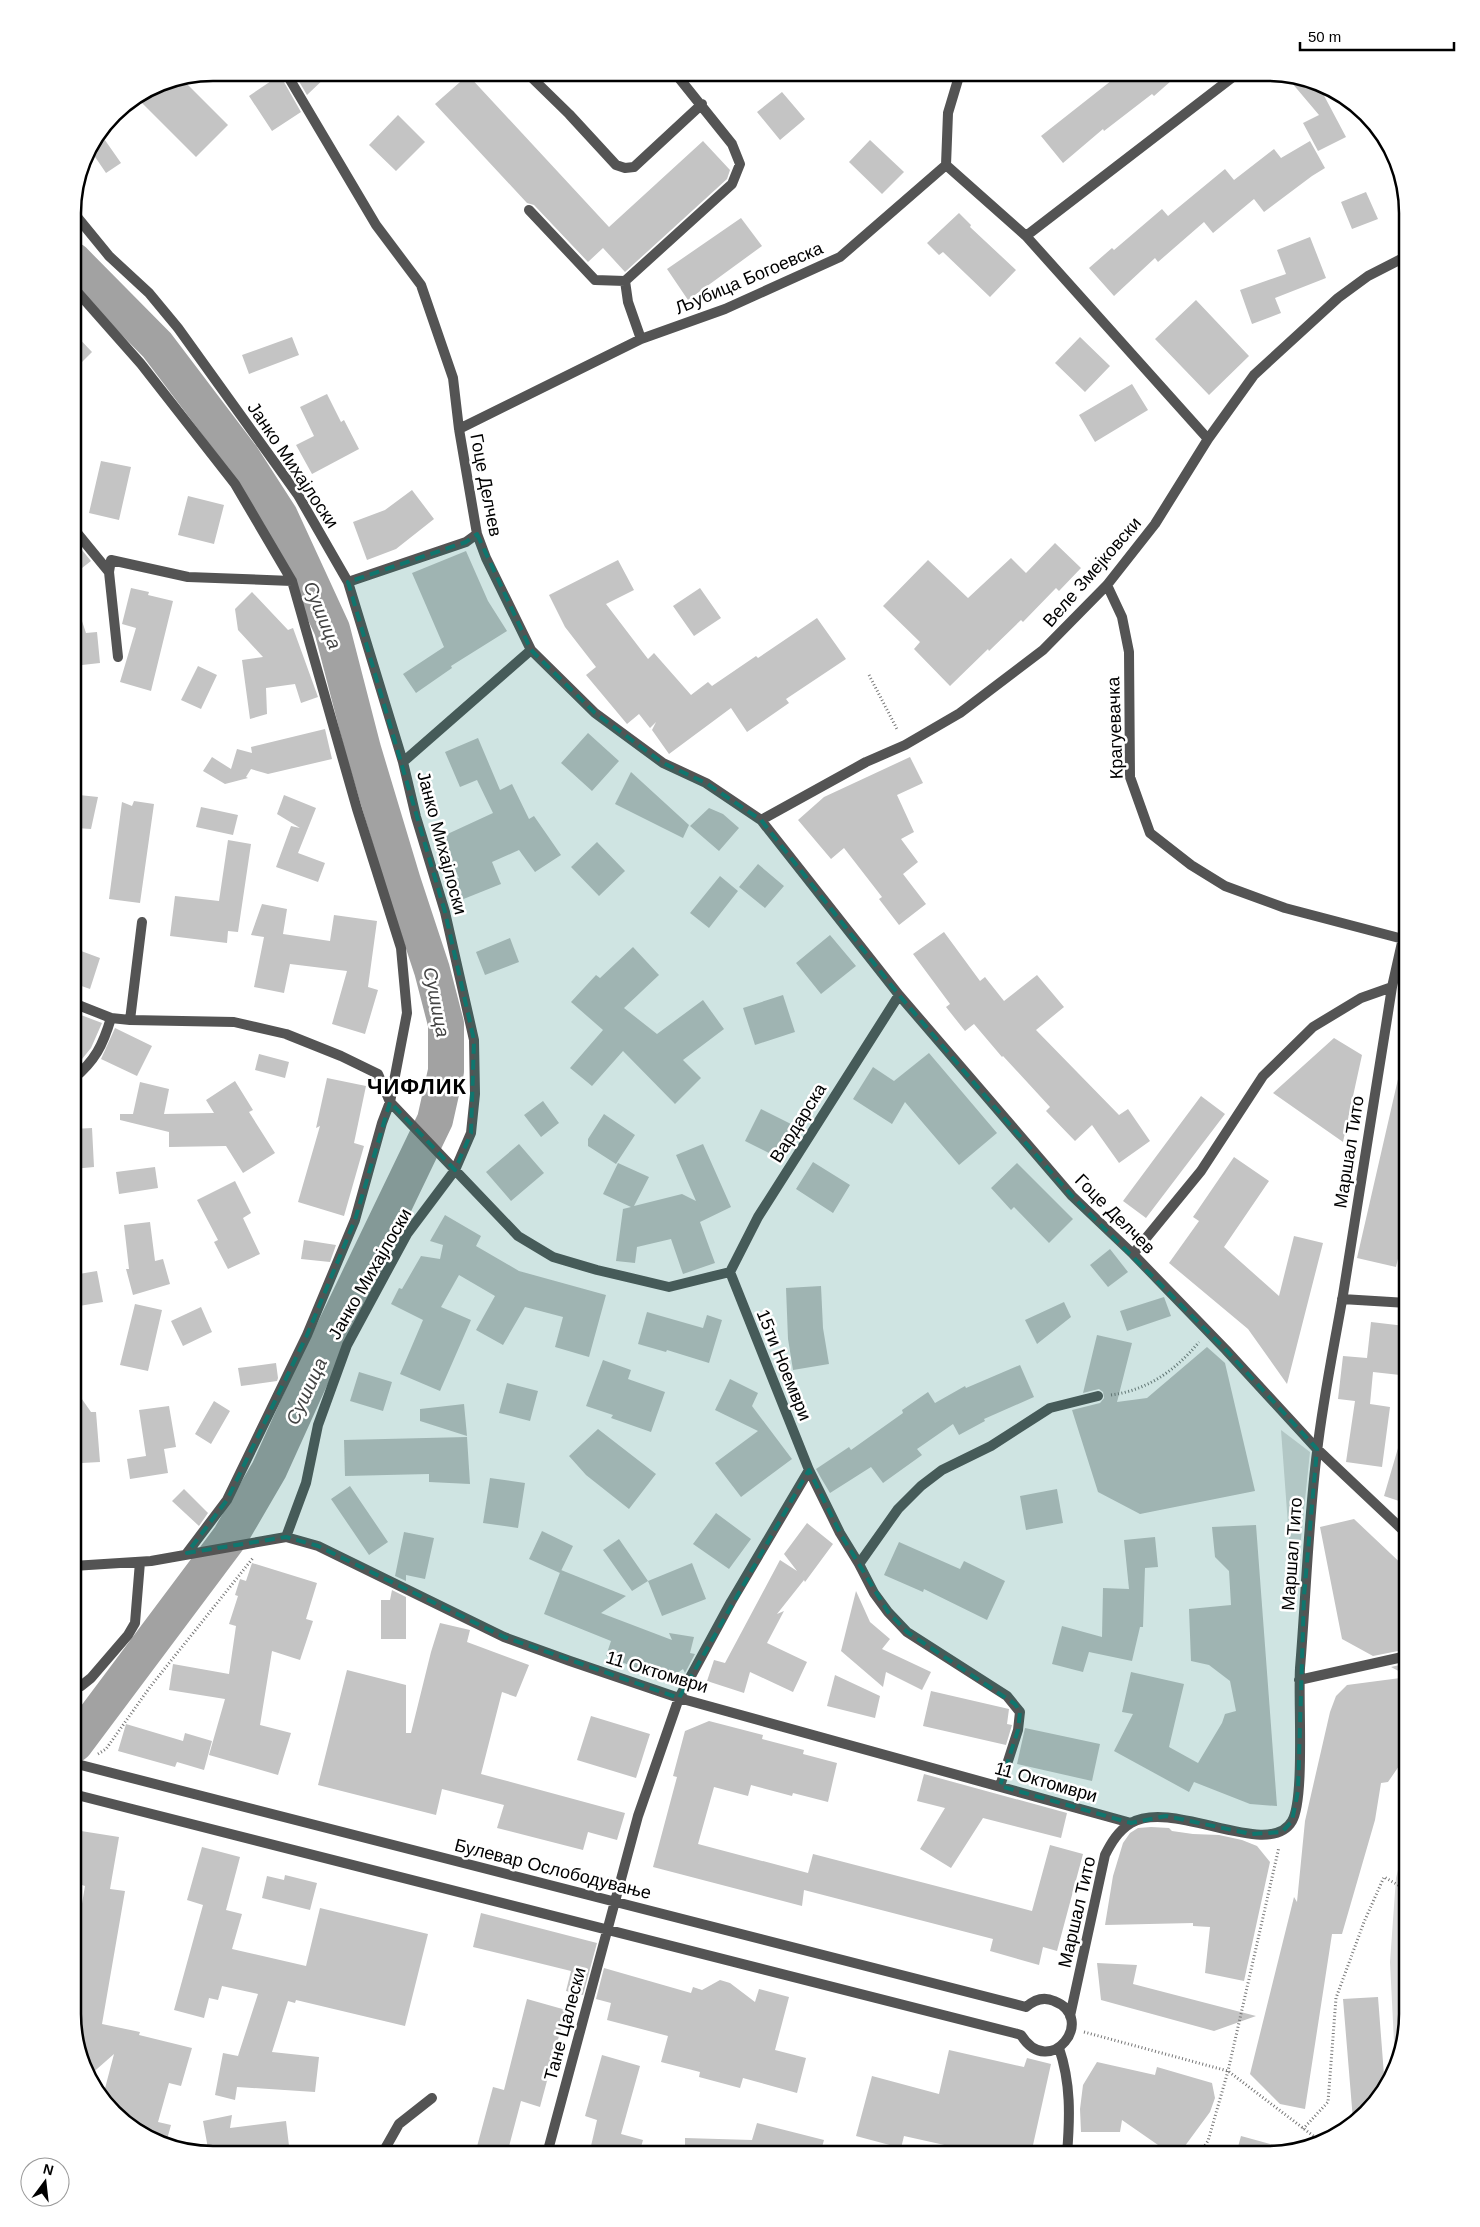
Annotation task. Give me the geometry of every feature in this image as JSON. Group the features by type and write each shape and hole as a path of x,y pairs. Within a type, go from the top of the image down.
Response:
{"street":[{"name":"Гоце Делчев","path":"291,81 376,225 421,285 453,378 459,428 477,534 486,558 531,650 595,713 663,763 706,783 761,820 898,995 1072,1196 1133,1254 1317,1449 1399,1526"},
{"path":"536,81 570,114 616,165 625,168 634,167 702,104"},
{"path":"529,210 595,280 625,281 732,184 740,164 732,144 682,81"},
{"path":"957,82 948,113 946,165 1026,236 1208,439"},
{"path":"1026,236 1226,82"},
{"name":"Љубица Богоевска","path":"459,428 641,339 724,309 840,257 946,165"},
{"name":"Јанко Михајлоски","path":"82,223 108,256 149,293 178,328 298,495 348,582 403,762 416,817 445,912 474,1040 475,1094 471,1133 455,1170 407,1234 347,1345 318,1425 306,1483 286,1537"},
{"name":"Веле Змејковски","path":"761,820 866,762 906,745 960,713 1043,650 1107,584 1155,524 1208,439 1254,376 1338,298 1368,276 1399,260"},
{"path":"625,281 628,302 641,339"},
{"name":"Јанко Михајлоски","path":"82,297 141,364 235,484 292,581 358,809 401,948 408,1013 390,1102 382,1123 355,1220 306,1335 226,1500 187,1553"},
{"path":"348,582 466,542 477,534"},
{"path":"82,538 110,572"},
{"path":"118,657 110,572 111,560 188,577 292,581"},
{"name":"Крагуевачка","path":"1107,584 1122,617 1129,652 1130,777 1150,833 1191,865 1225,886 1285,908 1399,938"},
{"path":"403,762 531,650"},
{"path":"130,1020 142,922"},
{"name":"Маршал Тито","path":"1059,2048 1071,2034 1070,2016 1105,1856 1114,1838 1131,1823 1149,1817 1166,1816 1251,1834 1266,1835 1282,1832 1292,1820 1298,1791 1304,1596 1317,1449 1392,987 1399,956"},
{"path":"1133,1254 1201,1171 1263,1076 1313,1027 1361,998 1392,987"},
{"name":"Вардарска","path":"730,1272 758,1217 898,995"},
{"path":"82,1006 111,1018 234,1022 286,1034 341,1056 378,1074 390,1102 518,1236 553,1257 597,1270 669,1287 730,1272"},
{"path":"82,1072 89,1066 106,1037 111,1018"},
{"name":"15ти Ноември","path":"730,1272 809,1470 840,1533 874,1593 888,1612 907,1632 968,1670 1015,1704 1020,1712 1018,1730 1000,1786"},
{"path":"1342,1299 1399,1302"},
{"path":"859,1564 898,1509 921,1486 942,1470 992,1446 1050,1408 1098,1396"},
{"name":"Тане Цалески","path":"549,2145 638,1816 679,1698 731,1602 809,1470"},
{"name":"11 Октомври","path":"187,1553 286,1537 318,1546 504,1637 570,1662 679,1698 1131,1823"},
{"path":"81,1566 140,1562 187,1553"},
{"path":"81,1686 91,1678 128,1635 135,1624 140,1562"},
{"path":"1300,1680 1399,1658"},
{"name":"Булевар Ослободување","path":"81,1765 1026,2007 1033,2002 1050,1999 1066,2008 1070,2016"},
{"path":"81,1796 1021,2035 1026,2043 1042,2052 1059,2048 1066,2069 1070,2110 1068,2146"},
{"path":"387,2145 398,2124 432,2098"}],"path":[{"path":"869,675 906,745"},
{"path":"1098,1396 1132,1390 1163,1377 1176,1367 1208,1332"},
{"path":"92,1753 100,1754 106,1748 150,1687 266,1541"},
{"path":"1205,2146 1208,2141 1228,2071 1282,1832"},
{"path":"1303,2129 1328,2102 1336,1998 1364,1922 1384,1877 1399,1885"},
{"path":"1081,2031 1228,2071 1313,2137"}],"highlighted area":[{"path":"477,534 531,650 595,713 663,763 706,783 761,820 899,995 1072,1196 1226,1350 1317,1449 1304,1596 1298,1791 1292,1821 1282,1832 1251,1834 1166,1816 1131,1823 1000,1786 1018,1730 1020,1712 1015,1704 907,1632 888,1612 840,1533 809,1470 679,1698 504,1637 318,1546 286,1537 187,1553 227,1500 307,1335 355,1220 390,1102 455,1170 471,1133 474,1040 445,912 348,582 466,542"}],"shaded area":[{"path":"1281,1430 1310,1452 1294,1606"},
{"path":"1399,1866 1399,2014 1394,2047 1390,1962 1396,1878"}],"building":[{"path":"271,81 283,81 301,112 272,131 249,96"},
{"path":"299,81 322,81 307,95"},
{"path":"461,81 474,81 609,227 703,141 730,170 727,179 625,272 603,248 588,262 534,205 527,203 435,104"},
{"path":"1110,82 1170,82 1154,96 1152,94 1104,131 1103,129 1063,163 1041,136"},
{"path":"187,84 228,125 196,157 141,102 163,91"},
{"path":"1293,84 1323,94 1346,137 1318,151 1303,123 1319,115"},
{"path":"782,92 805,119 780,140 757,112"},
{"path":"398,115 425,142 396,171 369,145"},
{"path":"104,139 121,163 106,173 95,156"},
{"path":"870,140 904,172 882,194 849,162"},
{"path":"1310,141 1325,168 1264,212 1254,199 1213,233 1204,222 1158,262 1155,258 1114,296 1089,268 1112,248 1114,250 1162,209 1168,216 1225,169 1234,180 1274,149 1281,158"},
{"path":"1366,192 1378,219 1352,229 1341,202"},
{"path":"959,213 971,225 970,227 1016,270 990,297 943,252 939,255 927,243"},
{"path":"741,218 762,246 688,300 667,269"},
{"path":"1310,237 1326,278 1275,298 1281,313 1252,324 1240,290 1286,274 1277,250"},
{"path":"1196,300 1249,356 1209,395 1155,339"},
{"path":"292,337 299,355 249,374 242,355"},
{"path":"1080,337 1110,366 1085,392 1055,363"},
{"path":"82,341 92,352 82,362"},
{"path":"1132,384 1148,410 1095,442 1079,415"},
{"path":"327,394 341,422 344,420 359,449 312,474 296,445 314,436 300,407"},
{"path":"101,461 131,467 119,520 89,513"},
{"path":"412,490 434,519 396,549 367,560 353,522 385,510"},
{"path":"188,496 224,505 214,544 178,535"},
{"path":"1055,543 1081,568 1059,591 1056,588 1023,622 1021,620 950,686 914,649 920,642 883,606 928,560 968,598 1011,558 1026,573"},
{"path":"82,550 91,561 82,568"},
{"path":"466,551 488,601 507,631 451,666 452,668 416,693 403,674 444,647 412,573"},
{"path":"618,560 634,590 606,604 648,659 654,653 691,695 708,682 712,686 756,656 758,658 817,618 846,659 786,699 789,703 747,732 731,708 669,754 652,730 656,722 650,728 639,714 627,724 586,675 596,667 565,627 549,595"},
{"path":"131,588 149,592 148,595 173,601 151,691 120,682 136,628 122,624"},
{"path":"700,588 721,618 694,636 673,606"},
{"path":"252,592 288,630 293,628 318,697 301,703 295,684 266,688 267,714 250,719 242,660 263,657 238,630 235,609"},
{"path":"82,620 86,633 97,632 100,663 82,665"},
{"path":"198,666 217,675 201,709 181,700"},
{"path":"325,729 332,759 268,774 251,769 246,777 248,778 225,784 203,771 212,757 231,769 237,749 252,753 251,747"},
{"path":"588,733 619,761 592,791 561,763"},
{"path":"478,738 500,790 512,784 529,819 534,816 561,855 535,872 519,850 492,862 501,884 461,900 453,880 459,878 441,837 493,813 477,780 460,787 445,752"},
{"path":"910,757 923,783 897,795 914,832 901,839 918,862 903,874 926,904 899,925 879,899 882,897 844,848 831,859 798,820 824,797"},
{"path":"631,772 689,825 683,838 615,804"},
{"path":"82,795 98,797 91,829 82,828"},
{"path":"284,795 316,808 298,853 325,863 318,882 276,867 291,826 300,828 277,814"},
{"path":"134,801 154,804 140,903 109,899 122,802 132,806"},
{"path":"201,807 238,815 233,835 196,827"},
{"path":"709,808 723,814 739,828 719,851 690,826"},
{"path":"228,840 251,844 238,932 228,931 227,943 170,936 175,896 219,901"},
{"path":"597,842 625,871 599,896 571,867"},
{"path":"758,864 784,886 765,908 739,887"},
{"path":"720,876 738,891 709,928 690,913"},
{"path":"262,904 287,909 283,934 330,941 334,915 377,921 368,987 378,990 365,1034 332,1024 347,971 290,964 284,993 254,987 264,937 251,935"},
{"path":"944,932 980,981 985,977 1004,1001 1037,975 1064,1007 1036,1030 1119,1115 1128,1109 1150,1141 1119,1163 1092,1125 1075,1141 1046,1111 1050,1107 1002,1057 974,1024 965,1031 946,1007 950,1004 913,954"},
{"path":"830,935 856,966 821,994 796,963"},
{"path":"510,938 519,962 485,975 476,952"},
{"path":"633,947 659,975 624,1008 657,1034 703,1000 724,1029 683,1060 701,1078 675,1104 623,1051 592,1086 570,1068 603,1030 571,1002 596,975 600,978"},
{"path":"82,951 100,958 90,989 82,986"},
{"path":"783,995 795,1032 755,1045 743,1008"},
{"path":"82,1015 102,1023 91,1048 82,1060"},
{"path":"115,1028 152,1046 137,1076 101,1059"},
{"path":"1334,1038 1362,1055 1343,1142 1273,1093"},
{"path":"929,1053 997,1133 959,1165 905,1102 892,1124 853,1099 873,1067 894,1081"},
{"path":"259,1054 289,1062 285,1078 255,1070"},
{"path":"1399,1075 1399,1254 1396,1267 1357,1258"},
{"path":"327,1078 366,1086 354,1143 364,1146 344,1216 298,1202 320,1126 316,1128"},
{"path":"235,1081 253,1110 249,1112 275,1153 243,1173 226,1146 169,1147 169,1132 120,1120 120,1114 133,1114 140,1082 169,1089 164,1114 214,1113 206,1100"},
{"path":"1201,1096 1225,1114 1146,1218 1123,1201"},
{"path":"543,1101 559,1123 541,1137 524,1115"},
{"path":"761,1109 793,1125 777,1157 745,1141"},
{"path":"604,1114 635,1135 616,1164 588,1146 588,1139"},
{"path":"92,1128 94,1167 81,1168 81,1129"},
{"path":"519,1144 544,1173 511,1201 486,1172"},
{"path":"703,1144 731,1207 700,1222 715,1263 683,1274 671,1239 637,1247 635,1263 616,1261 623,1209 631,1207 603,1194 618,1163 649,1177 634,1206 682,1194 696,1201 676,1155"},
{"path":"1234,1157 1269,1181 1224,1247 1279,1296 1294,1236 1323,1243 1287,1384 1248,1329 1169,1263 1199,1221 1193,1217"},
{"path":"813,1162 850,1185 833,1213 796,1189"},
{"path":"1017,1163 1073,1219 1049,1243 1014,1207 1011,1210 991,1188"},
{"path":"155,1167 158,1188 119,1194 116,1172"},
{"path":"235,1181 251,1213 243,1218 260,1254 228,1269 214,1242 218,1240 197,1200"},
{"path":"445,1215 481,1236 476,1246 519,1271 606,1295 589,1357 555,1347 563,1317 525,1307 503,1345 476,1330 495,1296 459,1275 441,1307 471,1320 440,1391 400,1374 423,1320 391,1304 399,1288 402,1289 421,1256 440,1259 443,1245 430,1241"},
{"path":"150,1222 155,1261 163,1259 170,1284 133,1295 126,1269 129,1269 124,1225"},
{"path":"304,1240 336,1245 330,1262 301,1259"},
{"path":"1110,1249 1128,1272 1108,1287 1090,1265"},
{"path":"97,1271 103,1302 81,1306 81,1274"},
{"path":"821,1286 823,1328 829,1364 793,1370 788,1339 786,1288"},
{"path":"1164,1297 1171,1316 1127,1331 1120,1311"},
{"path":"1064,1302 1071,1317 1037,1344 1025,1320"},
{"path":"135,1304 162,1310 148,1371 120,1365"},
{"path":"201,1307 212,1332 183,1346 171,1321"},
{"path":"647,1312 703,1328 707,1315 722,1320 709,1363 667,1350 666,1352 638,1344"},
{"path":"1371,1322 1399,1325 1399,1375 1373,1372 1370,1404 1390,1407 1382,1467 1346,1462 1355,1401 1338,1399 1343,1356 1367,1358"},
{"path":"1097,1335 1132,1343 1117,1402 1147,1398 1207,1347 1225,1363 1255,1491 1140,1514 1098,1492 1072,1410 1100,1403 1104,1398 1103,1392 1099,1389 1083,1393"},
{"path":"603,1360 631,1370 628,1379 665,1392 651,1432 611,1418 613,1415 586,1406"},
{"path":"276,1363 277,1381 241,1386 238,1368"},
{"path":"1020,1365 1034,1397 984,1419 985,1421 959,1435 953,1424 917,1449 922,1455 883,1483 871,1467 830,1493 816,1469 849,1447 851,1450 903,1413 902,1410 928,1392 935,1403 965,1386 966,1388"},
{"path":"359,1372 392,1382 383,1411 350,1401"},
{"path":"730,1379 758,1393 752,1406 792,1459 741,1497 715,1463 758,1431 715,1410"},
{"path":"507,1383 538,1391 530,1421 499,1413"},
{"path":"81,1398 91,1412 96,1412 100,1462 82,1463"},
{"path":"214,1401 230,1411 211,1444 195,1434"},
{"path":"464,1404 467,1436 420,1421 420,1409"},
{"path":"169,1406 176,1447 164,1449 168,1473 130,1479 127,1459 146,1456 139,1410"},
{"path":"598,1429 656,1474 629,1509 586,1475 569,1456"},
{"path":"467,1437 470,1484 429,1482 429,1474 345,1476 344,1440"},
{"path":"1399,1445 1399,1501 1384,1496"},
{"path":"490,1478 525,1483 518,1528 483,1523"},
{"path":"350,1486 388,1542 369,1555 331,1499"},
{"path":"184,1489 208,1513 199,1526 172,1501"},
{"path":"1057,1489 1063,1523 1026,1530 1020,1496"},
{"path":"716,1513 751,1539 729,1569 693,1544"},
{"path":"1354,1519 1399,1562 1399,1651 1373,1656 1342,1639 1320,1527"},
{"path":"807,1523 833,1544 805,1582 804,1580 777,1614 784,1611 767,1643 807,1662 793,1692 750,1672 744,1693 707,1681 714,1660 725,1663 780,1560 797,1571 784,1554"},
{"path":"1256,1525 1277,1806 1250,1804 1194,1782 1189,1792 1114,1751 1133,1714 1122,1712 1131,1672 1184,1684 1169,1747 1198,1763 1222,1723 1225,1714 1236,1711 1230,1681 1209,1665 1191,1661 1189,1609 1231,1605 1229,1571 1215,1557 1212,1527"},
{"path":"542,1531 573,1546 560,1573 529,1559"},
{"path":"404,1532 434,1538 425,1579 406,1575 406,1581 395,1576"},
{"path":"1155,1537 1158,1567 1145,1568 1143,1627 1140,1627 1132,1661 1089,1652 1083,1672 1052,1664 1062,1626 1102,1637 1103,1588 1129,1589 1124,1540"},
{"path":"619,1539 648,1581 632,1591 603,1550"},
{"path":"899,1542 960,1569 964,1561 1005,1581 987,1620 924,1589 923,1592 884,1575"},
{"path":"252,1563 317,1583 306,1619 313,1621 300,1660 272,1651 260,1725 291,1733 278,1775 209,1755 225,1699 169,1690 173,1664 229,1674 236,1626 229,1624 238,1596 235,1595 240,1579 246,1581"},
{"path":"692,1563 706,1599 662,1616 648,1581"},
{"path":"561,1570 626,1596 601,1613 672,1640 669,1633 694,1637 690,1653 695,1654 685,1673 683,1669 676,1674 663,1676 647,1672 606,1656 611,1641 544,1614"},
{"path":"392,1590 406,1597 406,1639 381,1639 381,1600 390,1600"},
{"path":"856,1591 870,1622 890,1639 882,1649 931,1672 922,1690 886,1672 883,1687 841,1651"},
{"path":"440,1623 470,1630 467,1642 529,1665 516,1697 502,1692 481,1774 625,1813 617,1840 588,1832 583,1850 497,1828 504,1805 442,1789 436,1815 318,1785 347,1670 406,1685 406,1733 411,1733"},
{"path":"1399,1665 1399,1671 1391,1667"},
{"path":"835,1675 880,1696 875,1718 827,1706"},
{"path":"1399,1678 1399,1766 1388,1782 1381,1783 1375,1820 1342,1934 1332,1934 1305,2109 1280,2104 1250,2074 1294,1897 1297,1902 1305,1821 1330,1712 1336,1696 1347,1685"},
{"path":"931,1691 1009,1709 1007,1724 1012,1725 1006,1745 923,1726"},
{"path":"591,1716 650,1734 636,1778 577,1760"},
{"path":"709,1721 763,1735 762,1739 804,1750 803,1754 837,1763 828,1802 793,1793 792,1796 751,1785 748,1796 714,1787 698,1844 808,1873 813,1854 1032,1911 1050,1845 1083,1854 1057,1951 1043,1947 1039,1965 990,1951 993,1939 804,1890 802,1906 653,1867 677,1777 673,1776 685,1731"},
{"path":"126,1724 183,1741 185,1733 212,1741 204,1770 177,1762 175,1767 118,1751"},
{"path":"1025,1728 1100,1744 1092,1781 1017,1764"},
{"path":"924,1774 1067,1813 1061,1838 983,1818 951,1868 920,1849 945,1808 917,1801"},
{"path":"1138,1828 1169,1828 1172,1831 1193,1834 1219,1835 1242,1840 1257,1846 1270,1862 1244,1981 1205,1973 1210,1927 1193,1926 1193,1923 1105,1925 1113,1876 1123,1843 1130,1833"},
{"path":"81,1831 119,1837 110,1889 125,1891 102,2024 140,2032 139,2035 192,2048 181,2086 169,2083 158,2122 171,2125 167,2138 133,2119 105,2089 114,2054 95,2071 91,2064 82,2031 81,2014 81,1909 85,1886 81,1885"},
{"path":"202,1847 240,1857 226,1910 242,1914 232,1949 306,1966 320,1908 428,1934 405,2026 296,2000 295,2003 288,2001 272,2052 319,2057 315,2092 237,2087 235,2100 215,2095 223,2053 238,2056 258,1994 222,1986 218,2000 209,1998 204,2018 174,2010 203,1905 187,1900"},
{"path":"285,1875 317,1883 310,1910 262,1898 267,1876 284,1880"},
{"path":"481,1913 597,1943 583,1995 566,1991 571,1971 473,1947"},
{"path":"1097,1963 1137,1965 1133,1984 1256,2016 1214,2031 1101,2000"},
{"path":"604,1968 691,1993 693,1987 702,1990 720,1980 730,1983 755,2002 759,1989 789,1997 775,2050 806,2058 797,2093 743,2078 740,2088 699,2077 700,2072 661,2062 668,2036 607,2020 611,2003 596,1999"},
{"path":"1378,1997 1384,2074 1372,2094 1352,2114 1343,1999"},
{"path":"527,1999 566,2010 540,2107 521,2101 509,2145 477,2145 493,2087 504,2090"},
{"path":"949,2050 1024,2067 1027,2058 1051,2064 1033,2146 948,2146 904,2136 902,2146 892,2146 856,2136 872,2076 939,2094"},
{"path":"602,2055 640,2066 621,2134 643,2140 641,2145 591,2145 597,2120 585,2116"},
{"path":"1097,2062 1155,2075 1157,2067 1212,2083 1215,2098 1210,2112 1185,2146 1159,2146 1122,2120 1120,2132 1081,2132 1080,2109 1083,2085"},
{"path":"232,2115 230,2128 286,2121 289,2145 207,2145 203,2121"},
{"path":"757,2123 824,2140 822,2146 685,2145 685,2138 752,2140"},
{"path":"1241,2136 1276,2145 1267,2146 1238,2146"}],"waterway":[{"name":"Сушица","path":"81,1736 230,1537 269,1470 307,1386 435,1120 446,1071 446,1024 432,970 363,749 332,629 280,516 242,457 157,345 82,269"}],"district":[{"name":"ЧИФЛИК","path":"417,1086"}]}
